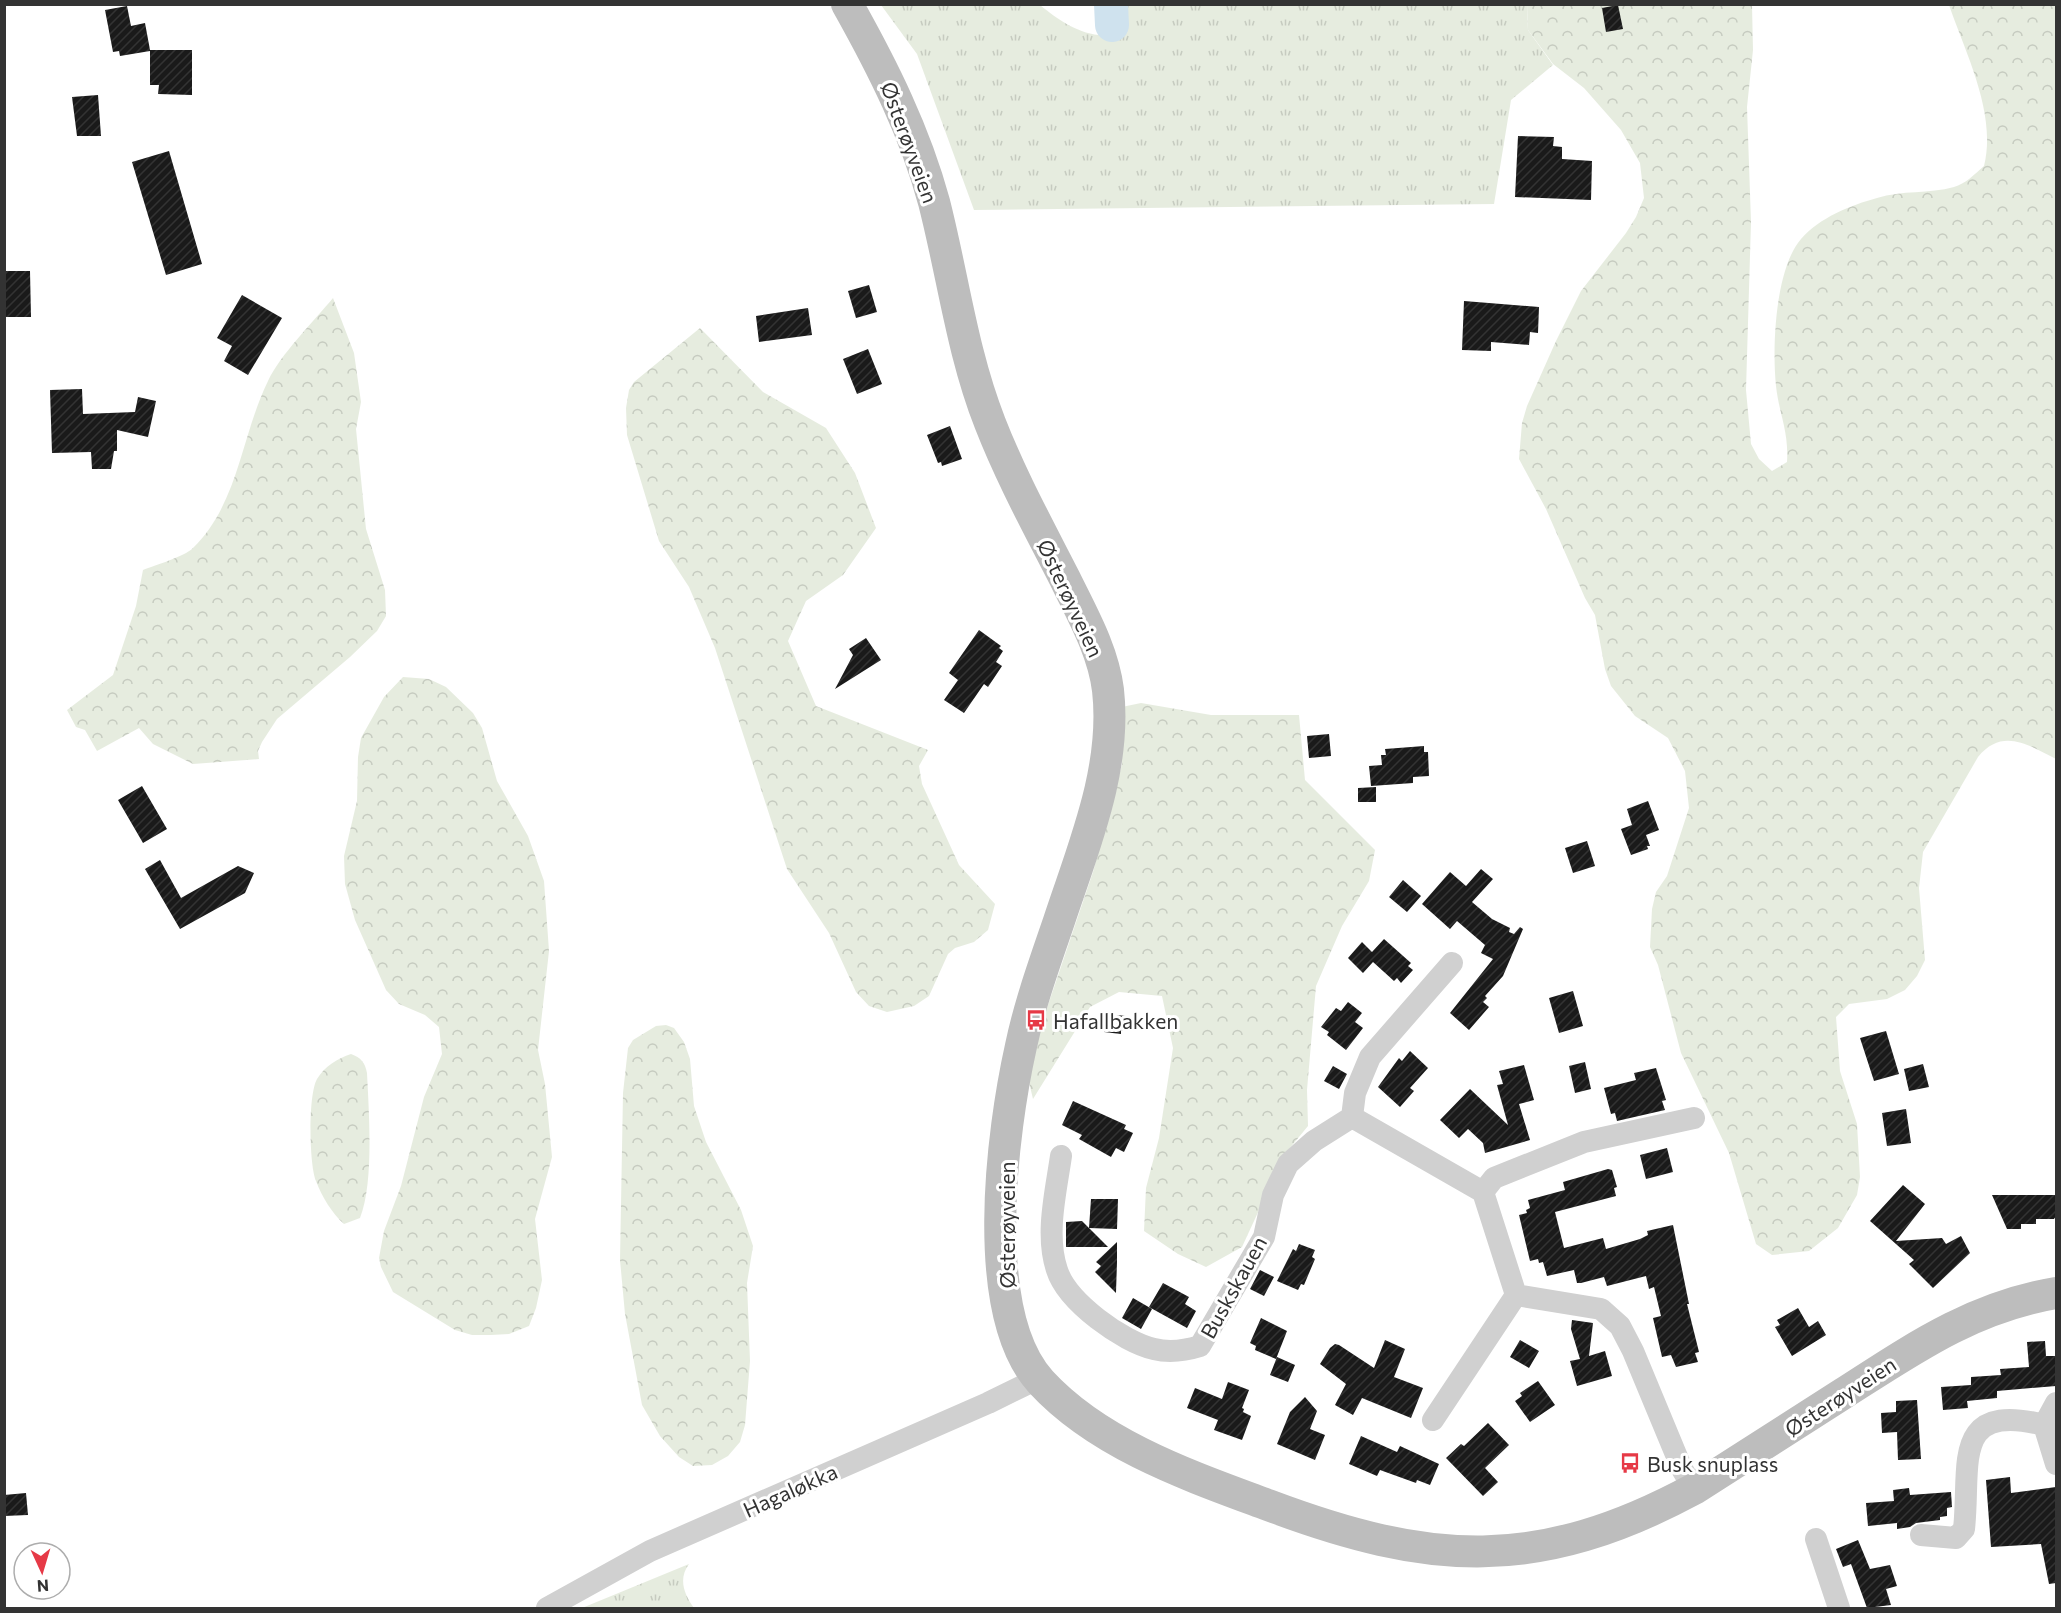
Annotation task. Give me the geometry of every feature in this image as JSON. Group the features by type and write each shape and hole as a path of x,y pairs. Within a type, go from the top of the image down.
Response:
{"main road":[{"name":"Østerøyveien","path":"847,4 893,89 922,164 941,233 968,355 988,420 1008,468 1088,625 1108,691 1110,728 1100,792 1026,1025 1011,1097 1001,1238 1004,1291 1011,1328 1037,1379 1070,1409 1095,1426 1174,1468 1311,1521 1368,1539 1408,1547 1479,1552 1540,1546 1606,1530 1694,1489 1919,1346 1960,1323 2018,1299 2056,1293"}],"street":[{"path":"1452,963 1370,1057 1355,1093 1352,1117 1483,1192 1516,1295"},
{"name":"Buskskauen","path":"1061,1156 1054,1202 1052,1245 1057,1271 1068,1291 1099,1323 1153,1349 1180,1352 1200,1346 1264,1236 1273,1195 1288,1164 1314,1141 1352,1117"},
{"path":"1483,1192 1494,1178 1584,1142 1694,1118"},
{"path":"1432,1420 1516,1295"},
{"path":"1516,1295 1601,1309 1620,1326 1633,1351 1682,1469 1694,1489"},
{"name":"Hagaløkka","path":"547,1608 650,1551 977,1408 1037,1379"},
{"path":"2056,1403 2044,1425 2056,1464"},
{"path":"1921,1536 1956,1538 1964,1529 1970,1443 1979,1428 1994,1421 2015,1419 2044,1425"},
{"path":"1816,1539 1839,1608"}],"green space":[{"path":"881,5 1040,5 1063,22 1080,30 1107,35 1109,5 1527,5 1528,30 1553,65 1511,100 1494,204 974,210 917,54"},
{"path":"1527,5 1752,5 1753,50 1747,107 1751,222 1746,390 1751,444 1759,459 1772,471 1787,462 1787,441 1776,386 1775,331 1781,289 1792,252 1808,231 1846,209 1886,196 1958,186 1984,166 1987,146 1983,105 1978,84 1949,5 2056,5 2056,759 2025,744 2006,741 1987,748 1978,757 1923,852 1919,888 1925,960 1917,976 1905,990 1887,999 1849,1004 1836,1017 1840,1071 1857,1124 1860,1177 1857,1195 1838,1228 1809,1251 1772,1255 1756,1244 1729,1153 1681,1053 1658,965 1650,947 1652,909 1656,892 1667,876 1689,808 1685,771 1668,738 1635,716 1611,686 1605,669 1595,615 1585,598 1546,509 1519,459 1522,423 1527,406 1556,341 1581,291 1626,233 1644,198 1640,163 1621,130 1584,88 1553,64 1528,30"},
{"path":"333,298 354,353 361,402 356,429 366,529 385,590 386,616 377,631 350,657 277,719 262,742 258,751 259,759 193,764 153,744 139,728 97,751 85,730 76,727 67,710 113,675 136,606 143,570 189,551 208,530 230,490 251,424 273,371"},
{"path":"700,328 763,392 826,428 855,473 876,528 843,575 806,601 788,641 816,706 928,750 919,766 922,784 959,865 995,904 988,930 974,942 955,948 948,954 929,996 914,1006 887,1012 869,1006 856,992 829,933 787,869 715,648 689,587 659,541 627,435 626,408 629,390 634,382"},
{"path":"403,677 429,679 446,687 473,713 482,728 497,781 528,836 544,881 549,951 538,1050 545,1084 552,1157 535,1219 542,1280 536,1308 529,1326 509,1334 472,1335 455,1330 393,1292 379,1258 384,1231 401,1186 424,1097 442,1054 439,1027 425,1015 399,1004 386,990 355,920 345,884 344,856 357,801 361,738 384,697"},
{"path":"1141,703 1211,715 1299,715 1305,780 1375,850 1369,881 1342,926 1316,986 1307,1090 1308,1126 1285,1154 1242,1247 1206,1267 1178,1254 1144,1231 1146,1188 1159,1138 1173,1048 1162,996 1119,992 1090,1007 1033,1099 1026,1070 1093,872 1122,764 1117,708"},
{"path":"666,1025 674,1028 684,1042 690,1059 694,1106 706,1142 741,1210 753,1246 747,1283 750,1361 745,1425 740,1442 728,1456 712,1465 693,1466 679,1457 660,1436 642,1405 625,1314 620,1260 623,1093 628,1048 633,1040 656,1026"},
{"path":"351,1054 362,1061 367,1073 369,1167 360,1218 344,1224 335,1215 316,1181 310,1130 312,1099 317,1079 332,1064"},
{"path":"689,1564 683,1581 687,1597 694,1608 582,1608"}],"building":[{"path":"1618,5 1623,29 1606,32 1602,8"},
{"path":"127,6 131,26 145,23 150,50 192,50 192,95 158,94 159,85 150,85 150,51 120,56 119,51 113,52 105,10"},
{"path":"98,95 101,136 77,136 72,97"},
{"path":"1518,136 1554,137 1553,146 1562,147 1562,159 1592,161 1591,200 1515,197"},
{"path":"169,151 202,264 166,275 132,162"},
{"path":"4,271 30,271 31,317 4,317"},
{"path":"869,285 877,312 856,318 848,291"},
{"path":"242,295 282,318 248,375 224,361 232,346 217,338"},
{"path":"1464,301 1539,307 1538,333 1530,332 1529,345 1491,342 1491,351 1462,350"},
{"path":"808,308 812,335 759,342 756,316"},
{"path":"868,349 882,384 857,394 843,359"},
{"path":"82,389 83,414 135,412 138,397 156,401 148,437 117,430 117,451 114,451 111,469 92,469 91,452 52,453 50,390"},
{"path":"950,426 962,459 942,466 941,462 938,463 927,435"},
{"path":"979,630 1001,646 999,648 1003,651 996,662 1002,666 988,687 984,684 964,713 944,700 958,680 949,673"},
{"path":"866,638 881,660 835,689 853,655 849,649"},
{"path":"1329,734 1331,756 1309,758 1307,736"},
{"path":"1424,746 1424,752 1428,752 1429,776 1413,777 1413,783 1371,786 1369,766 1382,765 1381,755 1386,755 1385,749"},
{"path":"142,786 167,829 143,843 118,800"},
{"path":"1376,787 1376,802 1358,802 1358,788"},
{"path":"1648,801 1659,830 1646,835 1650,846 1647,846 1648,849 1631,855 1621,829 1632,825 1627,809"},
{"path":"1587,841 1595,866 1573,873 1565,848"},
{"path":"160,860 181,898 238,866 254,873 245,893 180,929 145,869"},
{"path":"1481,869 1493,879 1472,902 1492,919 1510,928 1509,932 1514,934 1520,927 1523,929 1503,976 1485,996 1487,998 1483,1002 1489,1007 1469,1030 1450,1013 1493,959 1481,953 1485,945 1457,921 1450,929 1422,904 1450,872 1466,886"},
{"path":"1403,880 1421,896 1407,912 1389,897"},
{"path":"1384,939 1411,963 1408,966 1413,970 1401,983 1397,978 1394,981 1373,962 1363,973 1348,958 1362,942 1372,952"},
{"path":"1573,991 1583,1026 1559,1033 1549,998"},
{"path":"1348,1002 1362,1013 1355,1022 1363,1028 1346,1050 1327,1035 1329,1032 1321,1027 1336,1008 1341,1011"},
{"path":"1106,1014 1126,1016 1124,1031 1121,1030 1121,1034 1104,1032"},
{"path":"1886,1031 1899,1074 1874,1081 1860,1038"},
{"path":"1410,1051 1428,1068 1410,1088 1414,1091 1400,1107 1378,1087 1399,1058 1402,1061"},
{"path":"1585,1062 1591,1089 1575,1093 1569,1066"},
{"path":"1923,1064 1929,1087 1909,1091 1904,1069"},
{"path":"1524,1065 1534,1100 1519,1104 1530,1140 1485,1153 1483,1143 1468,1129 1459,1138 1440,1120 1470,1089 1508,1125 1497,1085 1503,1084 1499,1071"},
{"path":"1333,1066 1347,1074 1339,1089 1324,1081"},
{"path":"1656,1068 1666,1100 1662,1101 1665,1110 1617,1121 1615,1113 1611,1114 1604,1088 1636,1080 1634,1073"},
{"path":"1073,1101 1126,1125 1124,1129 1133,1133 1124,1152 1116,1148 1111,1157 1079,1139 1082,1135 1062,1125"},
{"path":"1906,1109 1911,1143 1887,1146 1882,1113"},
{"path":"1667,1148 1673,1172 1646,1179 1640,1155"},
{"path":"1608,1169 1612,1170 1617,1187 1614,1188 1616,1196 1555,1212 1564,1248 1603,1238 1606,1249 1640,1239 1648,1235 1647,1231 1673,1225 1689,1304 1687,1304 1699,1352 1695,1353 1698,1362 1676,1367 1671,1355 1662,1357 1653,1318 1661,1316 1654,1287 1649,1289 1646,1276 1607,1286 1604,1277 1577,1283 1574,1270 1547,1276 1543,1262 1539,1263 1538,1259 1530,1261 1519,1215 1527,1213 1526,1210 1530,1208 1528,1200 1565,1190 1563,1182"},
{"path":"1903,1185 1925,1204 1896,1241 1942,1238 1946,1244 1961,1236 1970,1253 1933,1288 1909,1264 1914,1260 1870,1221"},
{"path":"1992,1195 2056,1195 2056,1216 2054,1219 2036,1219 2036,1224 2021,1224 2021,1229 2007,1229"},
{"path":"1091,1199 1118,1199 1117,1229 1089,1228"},
{"path":"1082,1221 1108,1247 1066,1247 1066,1222"},
{"path":"1117,1242 1116,1293 1095,1272 1101,1266 1096,1262"},
{"path":"1299,1244 1315,1250 1312,1257 1315,1259 1304,1285 1301,1284 1298,1290 1277,1281 1293,1249 1296,1251"},
{"path":"1260,1270 1274,1277 1264,1296 1250,1289"},
{"path":"1163,1283 1189,1297 1185,1304 1196,1311 1187,1328 1149,1307"},
{"path":"1133,1298 1152,1309 1141,1329 1122,1318"},
{"path":"1798,1308 1809,1327 1818,1321 1826,1335 1792,1356 1775,1327 1780,1325 1777,1320"},
{"path":"1261,1318 1287,1331 1276,1359 1255,1350 1256,1346 1250,1343"},
{"path":"1572,1320 1593,1323 1589,1356 1605,1351 1612,1376 1577,1386 1570,1361 1580,1359 1571,1329"},
{"path":"1385,1340 1405,1349 1394,1377 1423,1388 1411,1418 1362,1398 1353,1415 1335,1405 1346,1384 1320,1364 1335,1344 1374,1368"},
{"path":"1520,1340 1539,1351 1529,1368 1510,1357"},
{"path":"2045,1341 2046,1356 2055,1356 2056,1386 1997,1391 1997,1398 1967,1401 1968,1408 1943,1410 1941,1387 1971,1385 1971,1377 2001,1375 2000,1369 2029,1367 2027,1342"},
{"path":"1277,1357 1295,1365 1288,1382 1270,1375"},
{"path":"1538,1381 1555,1405 1530,1422 1515,1401 1522,1396 1520,1393"},
{"path":"1228,1382 1249,1390 1242,1408 1243,1412 1251,1416 1242,1440 1214,1430 1218,1420 1187,1408 1195,1388 1222,1399"},
{"path":"1305,1397 1317,1411 1310,1429 1325,1435 1315,1460 1277,1444 1290,1412"},
{"path":"1917,1400 1921,1459 1898,1460 1897,1432 1882,1433 1881,1413 1896,1412 1896,1401"},
{"path":"1488,1423 1509,1445 1485,1468 1498,1482 1483,1496 1446,1458 1461,1444 1464,1446"},
{"path":"1361,1436 1397,1452 1400,1446 1439,1464 1430,1485 1417,1480 1416,1483 1380,1470 1377,1476 1349,1464"},
{"path":"2010,1477 2011,1493 2056,1487 2056,1583 2049,1584 2041,1544 1991,1547 1986,1480"},
{"path":"1909,1488 1910,1495 1951,1492 1952,1507 1947,1508 1947,1516 1940,1517 1940,1520 1916,1523 1910,1527 1897,1529 1897,1523 1868,1526 1866,1503 1894,1501 1893,1490"},
{"path":"26,1493 28,1515 4,1516 4,1495"},
{"path":"1858,1540 1870,1569 1890,1565 1897,1586 1886,1589 1891,1605 1867,1608 1851,1564 1843,1567 1836,1549"}],"waterway":[{"path":"1111,4 1112,25"}],"place":[{"name":"Hafallbakken","path":"1036,1020"},
{"name":"Busk snuplass","path":"1630,1463"}]}
